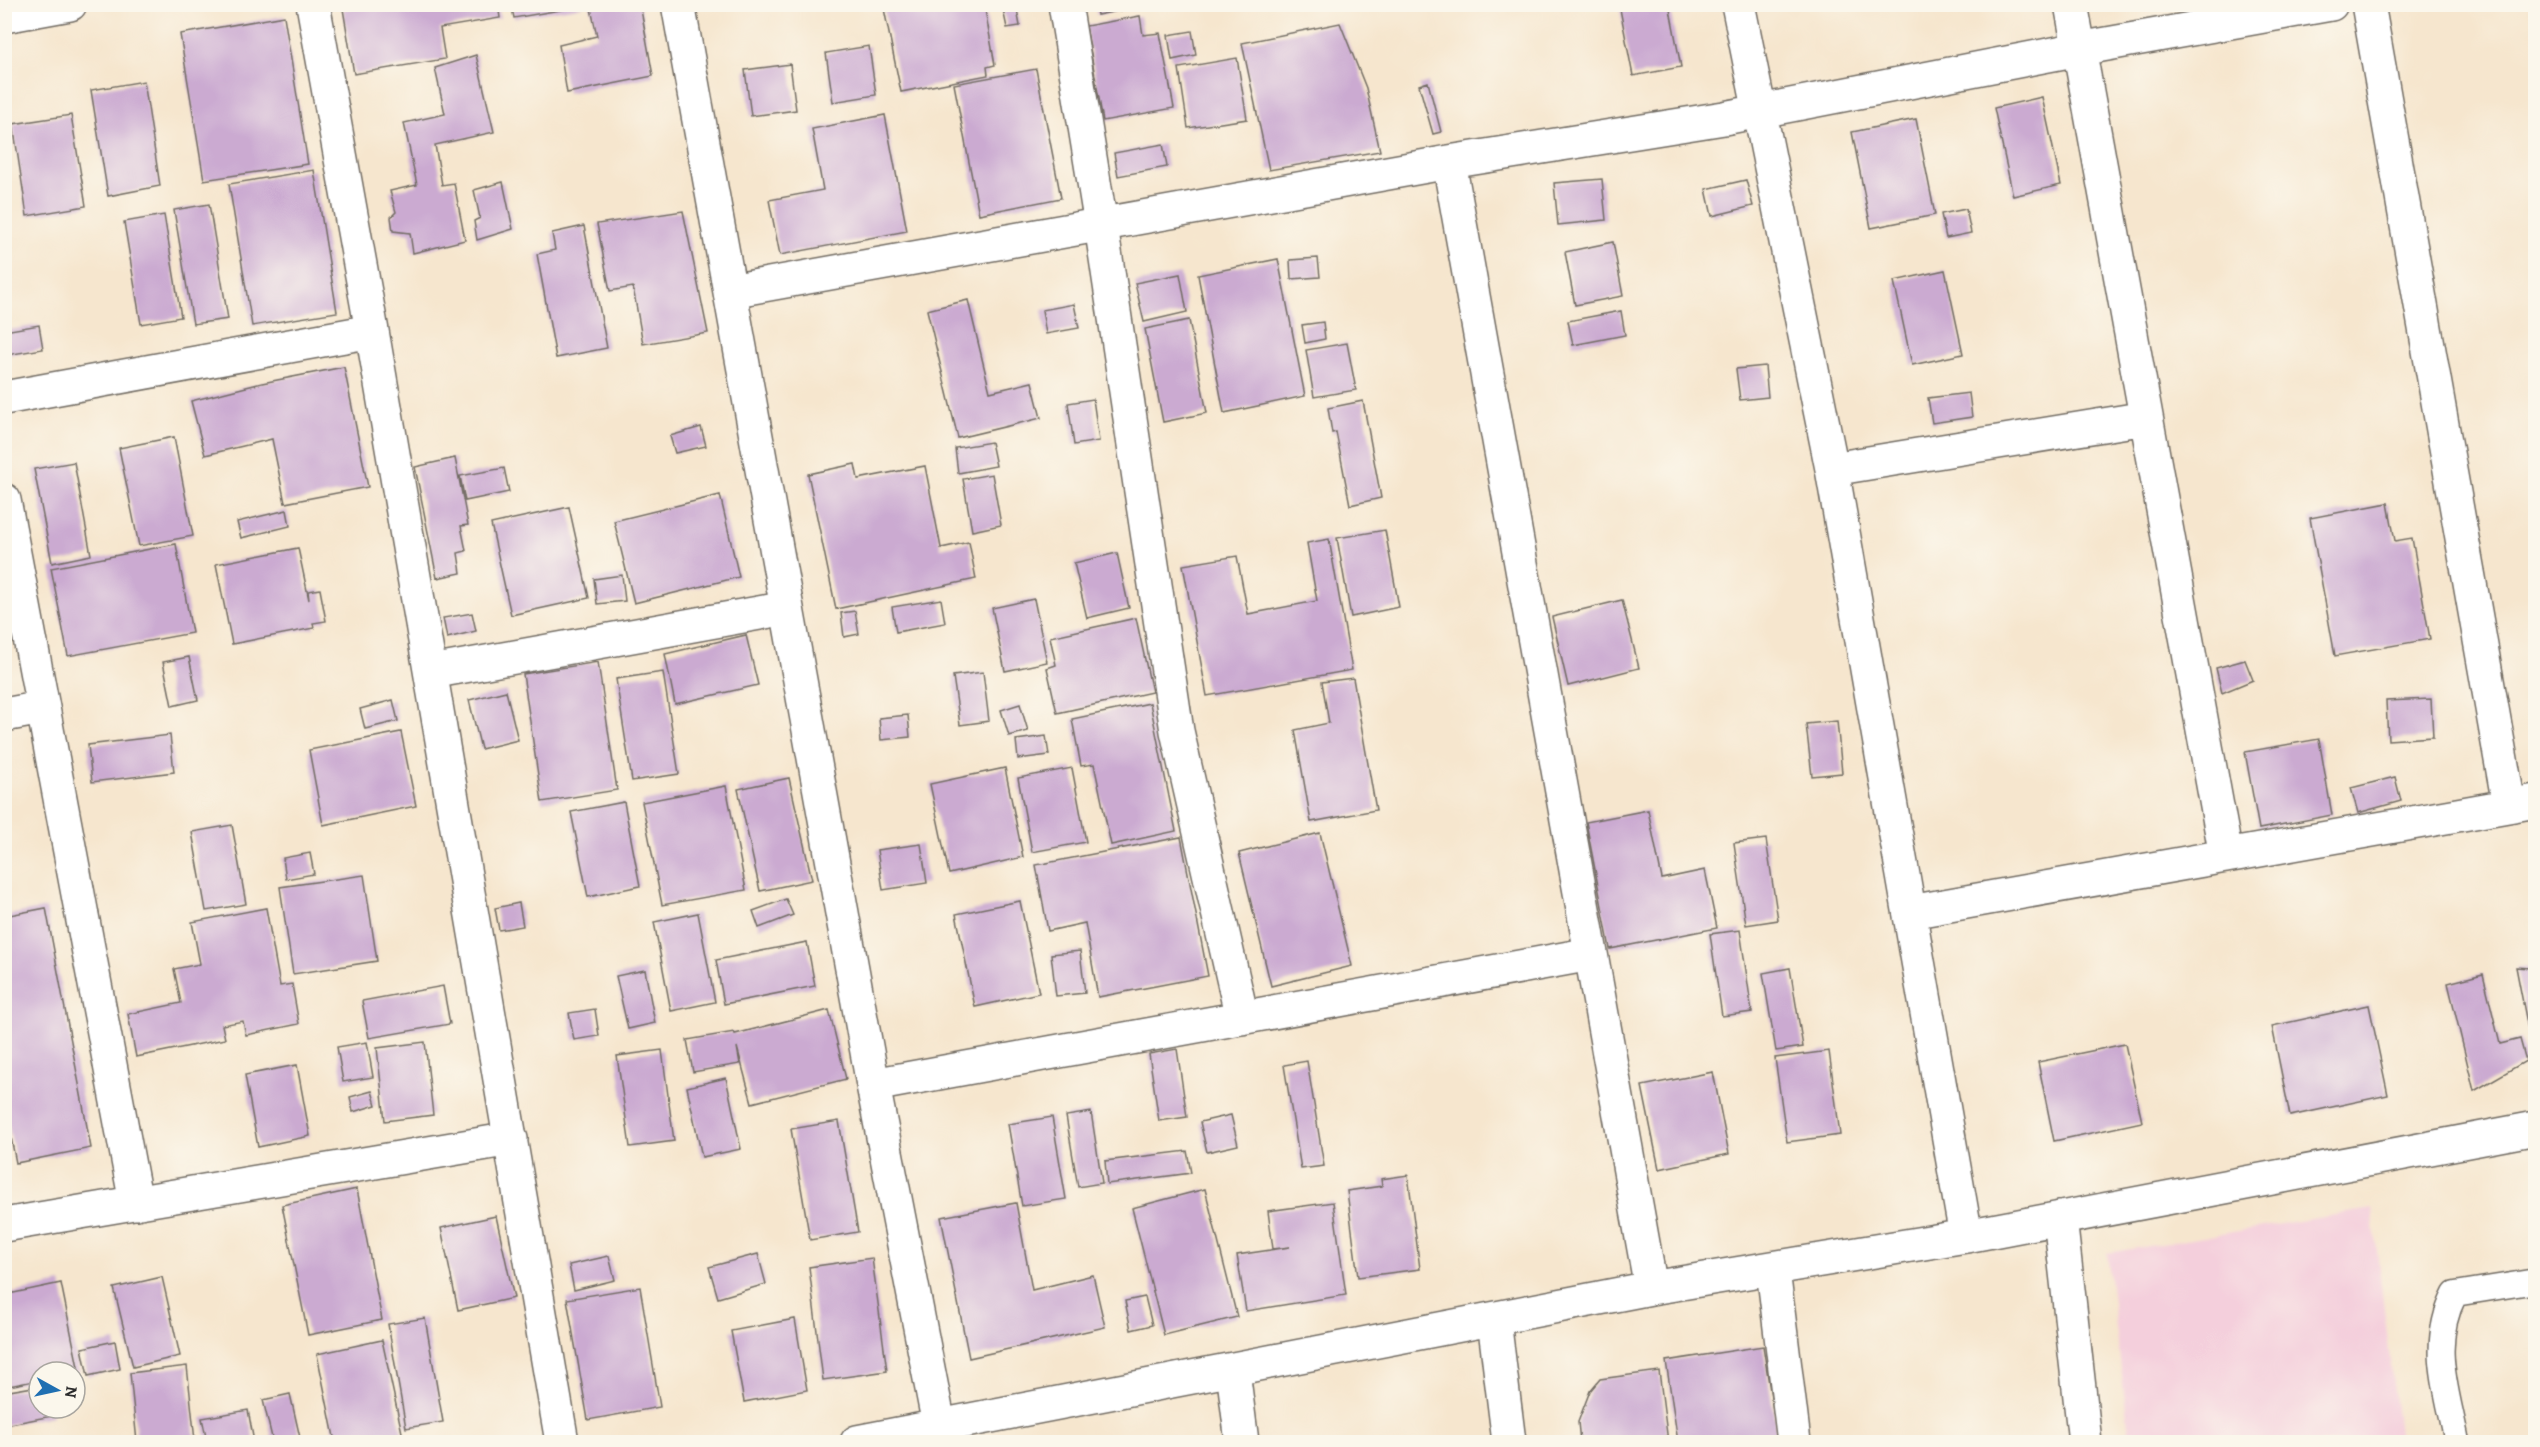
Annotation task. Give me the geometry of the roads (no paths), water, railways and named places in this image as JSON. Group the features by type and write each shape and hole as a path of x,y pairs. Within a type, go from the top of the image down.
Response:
{"street":[{"path":"4,16 70,4"},
{"path":"313,4 431,672 562,1443"},
{"path":"678,4 873,1085 939,1425"},
{"path":"1065,4 1101,225 1177,731 1242,1018"},
{"path":"1738,4 1832,470 1966,1236"},
{"path":"2071,4 2226,856"},
{"path":"730,291 1449,162 1760,111 2079,49 2331,4"},
{"path":"1910,912 2522,803 2368,4"},
{"path":"1449,162 1651,1288"},
{"path":"4,398 372,332"},
{"path":"1832,470 2146,418"},
{"path":"4,501 136,1203"},
{"path":"431,672 787,608"},
{"path":"4,715 42,708"},
{"path":"873,1085 1591,954"},
{"path":"857,1443 939,1425 972,1431 1233,1371 1651,1288 1773,1270 1966,1236 2535,1128"},
{"path":"4,1225 511,1139"},
{"path":"2060,1218 2085,1443"},
{"path":"1773,1270 1794,1443"},
{"path":"1494,1320 1509,1443"},
{"path":"1233,1371 1242,1443"}],"lane":[{"path":"2457,1443 2440,1352 2445,1314 2455,1294 2535,1281"}]}
